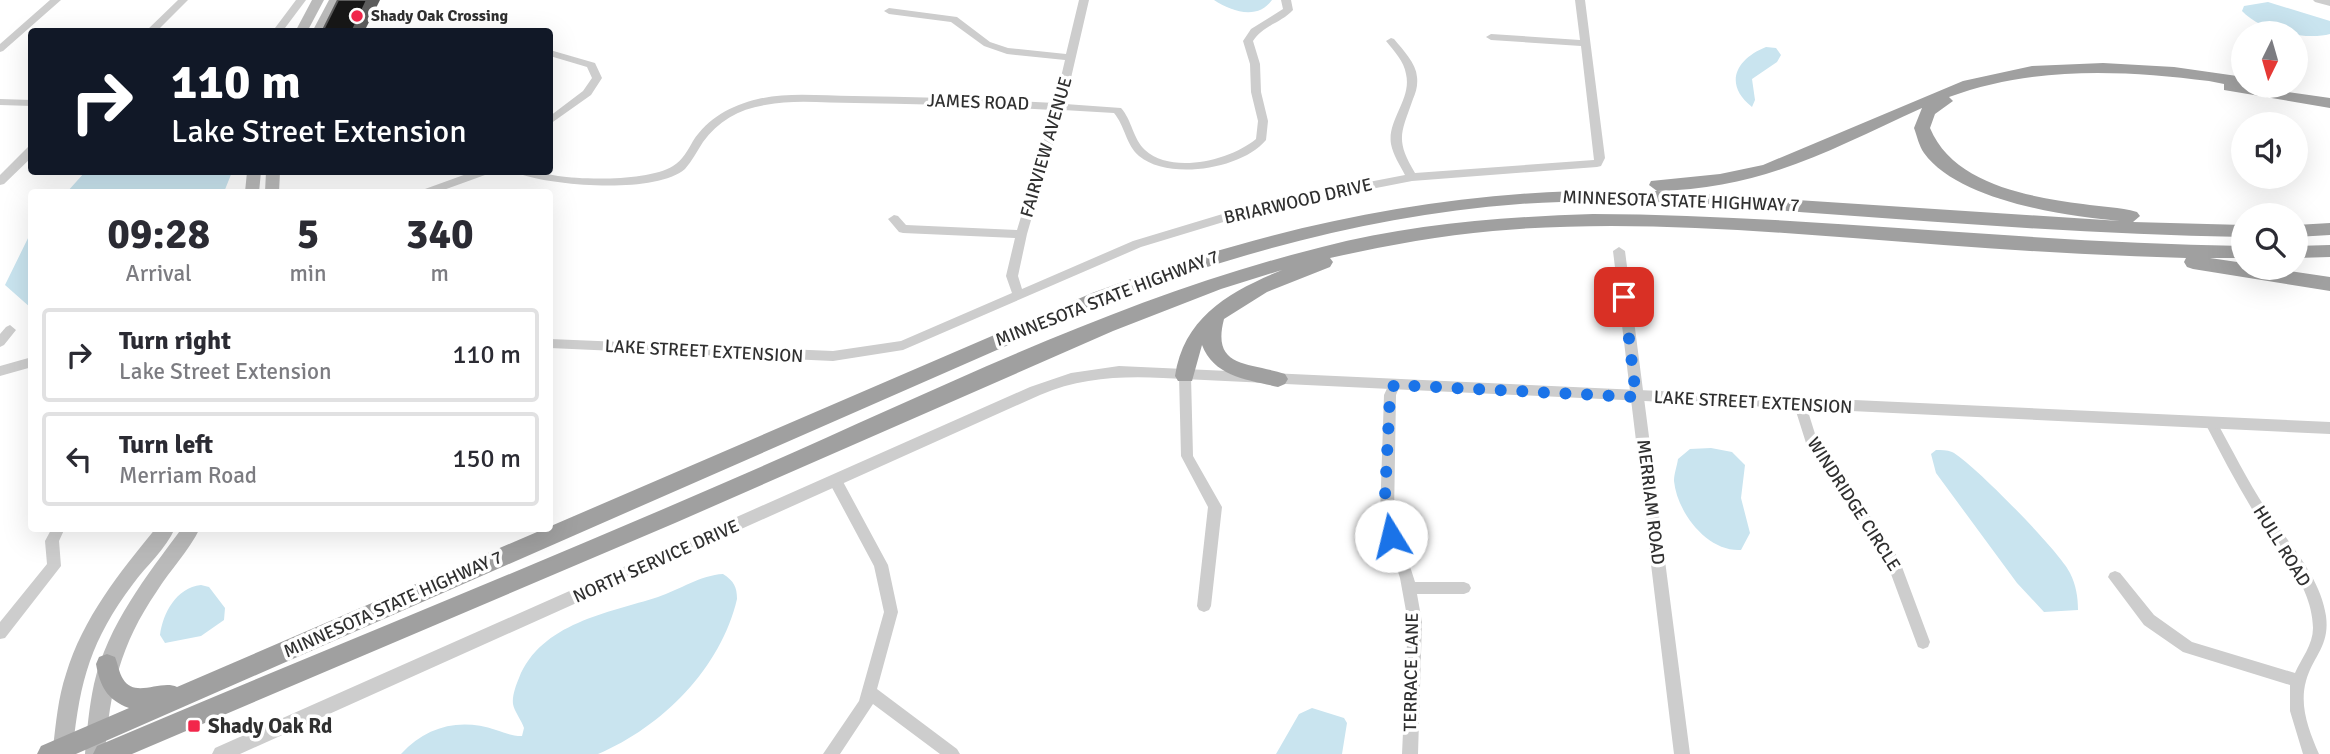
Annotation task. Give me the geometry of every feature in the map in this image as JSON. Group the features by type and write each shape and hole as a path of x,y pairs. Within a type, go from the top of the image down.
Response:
{"highway":[{"path":"1438,206 1525,192 1685,184 1752,173 1794,160 1945,93 2014,75 2102,68 2174,72 2231,80"},
{"path":"2231,224 2097,212 2014,195 1969,178 1944,163 1927,146 1922,123 1934,107 1977,90 2034,78 2075,74 2172,78 2330,103"},
{"path":"2308,91 2330,94"},
{"path":"2308,91 2330,94"},
{"name":"MINNESOTA STATE HIGHWAY 7","path":"99,747 426,591 655,489 1158,274 1289,234 1438,206 1559,197 1664,197 2098,227 2231,231"},
{"name":"MINNESOTA STATE HIGHWAY 7","path":"58,752 99,747 607,544 1188,292 1308,255 1448,230 1522,222 1641,219 1986,241 2231,251"},
{"path":"2308,228 2330,228"},
{"path":"1185,376 1194,342 1204,326 1218,314 1292,274 1366,248 1448,230"},
{"path":"1986,241 2173,259 2330,284"},
{"path":"2308,252 2330,251"},
{"path":"1218,314 1209,337 1218,357 1232,368 1278,379"},
{"path":"107,664 109,680 121,694 136,698 154,698 426,591"}],"main road":[{"path":"303,28 318,0"},
{"path":"320,28 335,0"},
{"path":"58,752 74,677 87,642 119,588 164,532"},
{"path":"99,747 107,664 135,605 189,532"}],"street":[{"path":"0,49 55,0"},
{"path":"154,28 183,0"},
{"path":"280,28 301,0"},
{"name":"FAIRVIEW AVENUE","path":"1018,294 1012,276 1021,234 1059,106 1084,0"},
{"name":"JAMES ROAD","path":"537,175 558,181 575,182 663,175 682,164 716,120 737,108 779,99 898,99 1117,110 1139,150 1158,163 1184,167 1243,154 1254,148 1264,130 1256,92 1255,64 1248,41 1254,31 1288,10 1286,0"},
{"name":"BRIARWOOD DRIVE","path":"858,354 903,345 1137,244 1197,224 1326,192 1412,177 1600,161 1580,0"},
{"path":"2318,0 2330,3"},
{"path":"889,11 954,19 987,44 1007,51 1070,57"},
{"path":"1491,37 1586,43"},
{"path":"1391,41 1412,68 1414,76 1412,91 1396,135 1399,152 1412,177"},
{"path":"553,53 591,65 597,78 587,93 553,119"},
{"path":"0,102 28,103"},
{"path":"0,181 28,154"},
{"path":"437,189 473,175"},
{"path":"894,219 903,229 1021,234"},
{"name":"MERRIAM ROAD","path":"1619,251 1682,754"},
{"path":"0,342 10,330"},
{"name":"LAKE STREET EXTENSION","path":"553,344 810,356 858,354"},
{"path":"0,371 28,363"},
{"name":"LAKE STREET EXTENSION","path":"1093,374 1278,379 2330,428"},
{"name":"NORTH SERVICE DRIVE","path":"221,754 1058,382 1093,374"},
{"path":"1185,376 1187,456 1215,507 1204,606"},
{"name":"TERRACE LANE","path":"1394,385 1390,395 1387,516 1409,588 1415,622 1410,754"},
{"name":"WINDRIDGE CIRCLE","path":"1800,405 1810,439 1894,563 1923,642"},
{"name":"HULL ROAD","path":"2211,423 2262,515 2296,564 2317,608 2320,630 2316,649 2298,681 2297,717 2311,754"},
{"path":"831,754 866,704 891,612 881,565 836,482"},
{"path":"0,633 54,566 52,541 57,532"},
{"path":"2115,577 2149,620 2188,647 2298,681"},
{"path":"1409,588 1464,588"},
{"path":"869,692 952,754"}],"water":[{"path":"1214,0 1272,0 1260,10 1244,12"},
{"path":"2268,2 2330,21 2330,34 2308,36 2308,21 2254,21 2242,11 2244,6"},
{"path":"1766,47 1776,48 1781,55 1777,62 1752,79 1755,100 1752,107 1738,90 1737,73 1747,58"},
{"path":"82,175 231,175 225,189 70,189"},
{"path":"28,238 28,305 5,285"},
{"path":"1711,448 1732,452 1745,465 1741,498 1750,533 1741,550 1728,549 1706,537 1688,517 1676,493 1674,481 1678,459 1690,449"},
{"path":"1936,450 1950,451 1962,459 2034,528 2063,562 2072,578 2078,610 2044,612 2017,583 1936,473 1931,454"},
{"path":"723,574 734,585 737,599 718,649 686,692 666,711 622,742 598,754 401,754 411,744 433,731 457,725 483,726 522,736 524,728 514,707 514,694 529,659 543,644 559,632 598,615 658,597 707,577"},
{"path":"201,585 209,587 225,608 224,620 201,636 165,643 160,635 164,618 172,603 184,591"},
{"path":"1312,708 1344,718 1347,723 1342,754 1276,754 1299,714"}],"building":[{"path":"338,0 367,0 354,28 324,28"}],"place":[{"name":"Shady Oak Crossing","path":"357,16"},
{"name":"Shady Oak Rd","path":"194,726"}],"route":[{"path":"1391,536 1385,496 1390,395 1394,385 1636,397 1624,297"}]}
